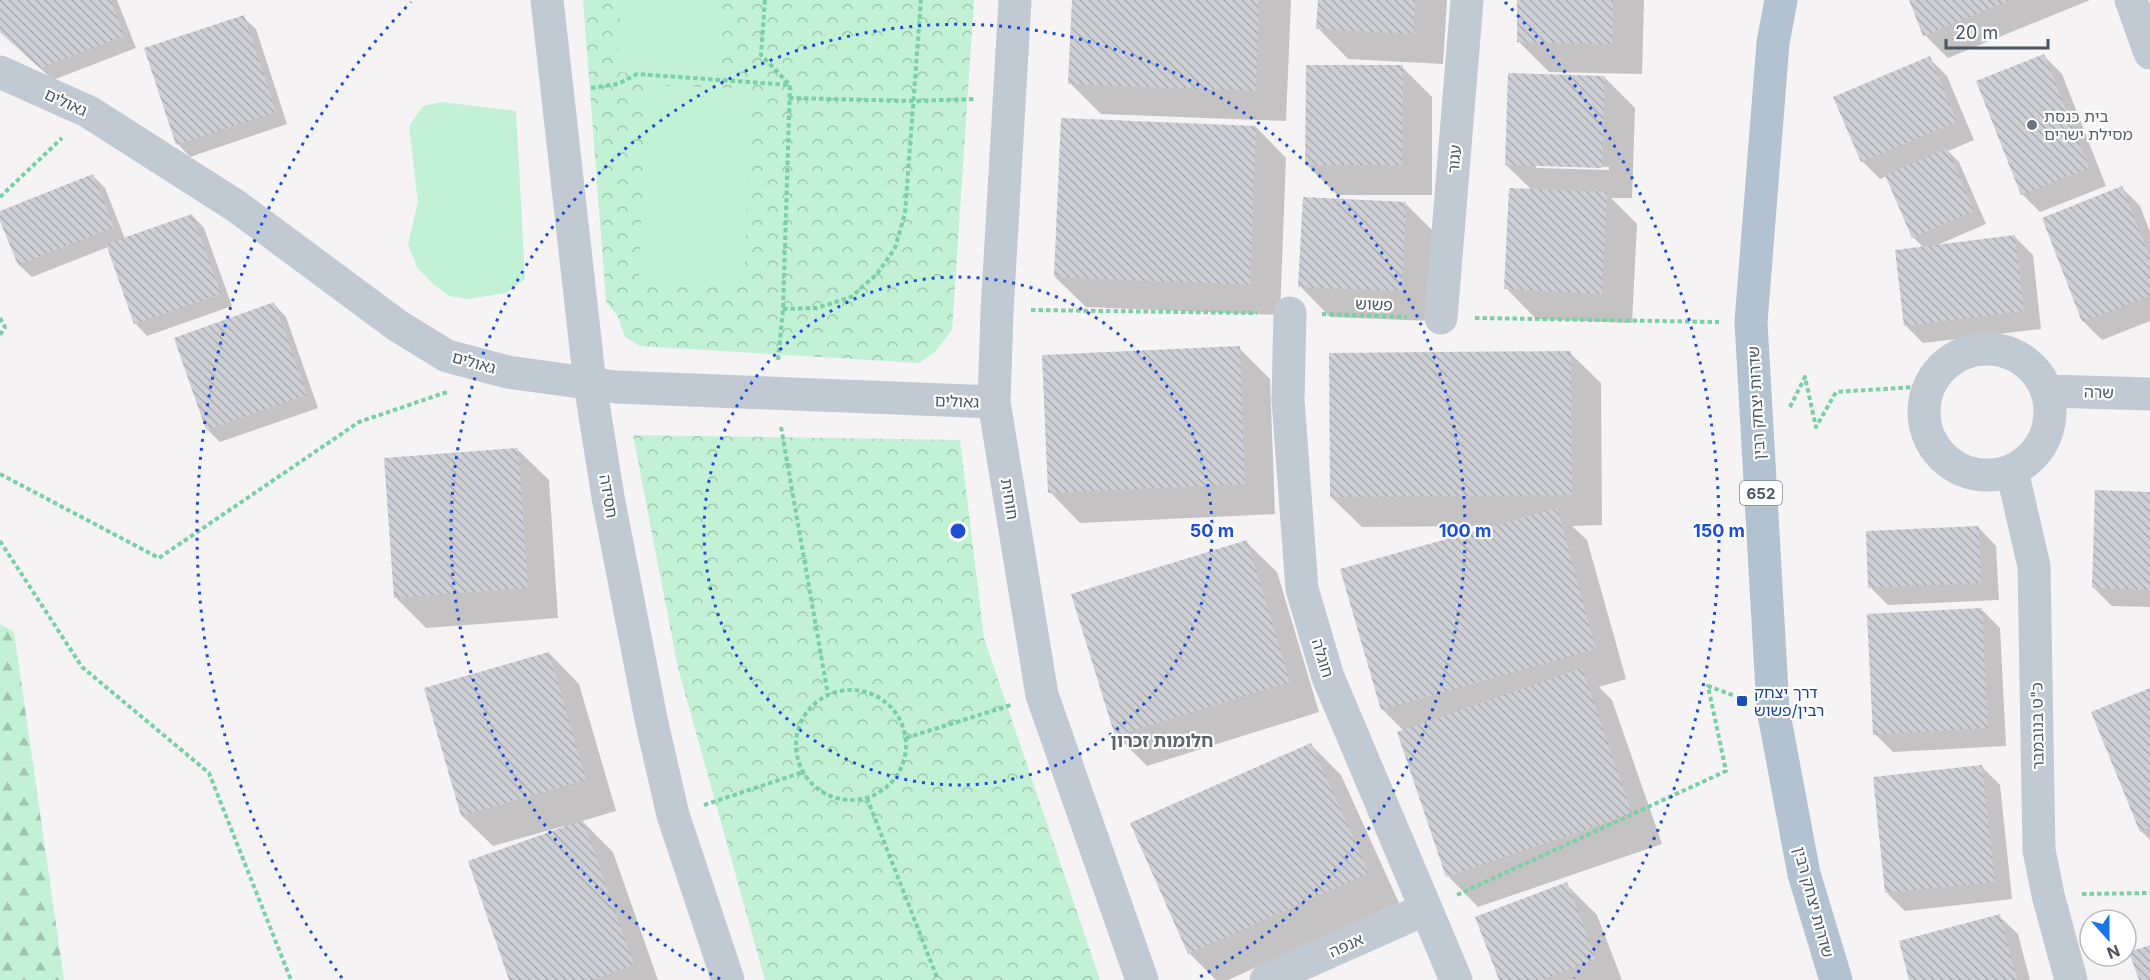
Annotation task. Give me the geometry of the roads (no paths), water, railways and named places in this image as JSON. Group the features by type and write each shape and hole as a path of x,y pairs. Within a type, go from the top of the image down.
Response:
{"main road":[{"name":"שדרות יצחק רבין","path":"1781,0 1773,44 1751,322 1773,709 1804,874 1836,980"}],"street":[{"name":"חסידה","path":"547,0 590,384 608,497 651,719 673,815 728,980"},
{"name":"חוחית","path":"1015,0 994,402 1042,695 1142,980"},
{"name":"עגור","path":"1441,318 1467,0"},
{"path":"2131,0 2150,53"},
{"name":"גאולים","path":"0,72 89,112 236,206 398,326 447,356 508,372 616,387 994,402"},
{"name":"חוגלה","path":"1290,313 1288,400 1302,589 1328,677 1456,980"},
{"path":"1980,349 2001,349 2021,358 2038,372 2048,391 2052,410 2049,429 2041,446 2028,461 2012,471 1990,475 1969,472 1950,463 1935,448 1926,428 1924,407 1929,386 1941,368 1959,355 1980,349"},
{"name":"שרה","path":"2048,391 2150,394"},
{"name":"כ\"ט בנובמבר","path":"2012,471 2034,566 2039,850 2048,895 2071,980"},
{"name":"אנפה","path":"1266,980 1426,909"}],"place":[{"name":"בית כנסת מסילת ישרים","path":"2032,125"},
{"name":"דרך יצחק רבין/פשוש","path":"1742,701"}],"district":[{"name":"חלומות זכרון","path":"1162,740"}]}
